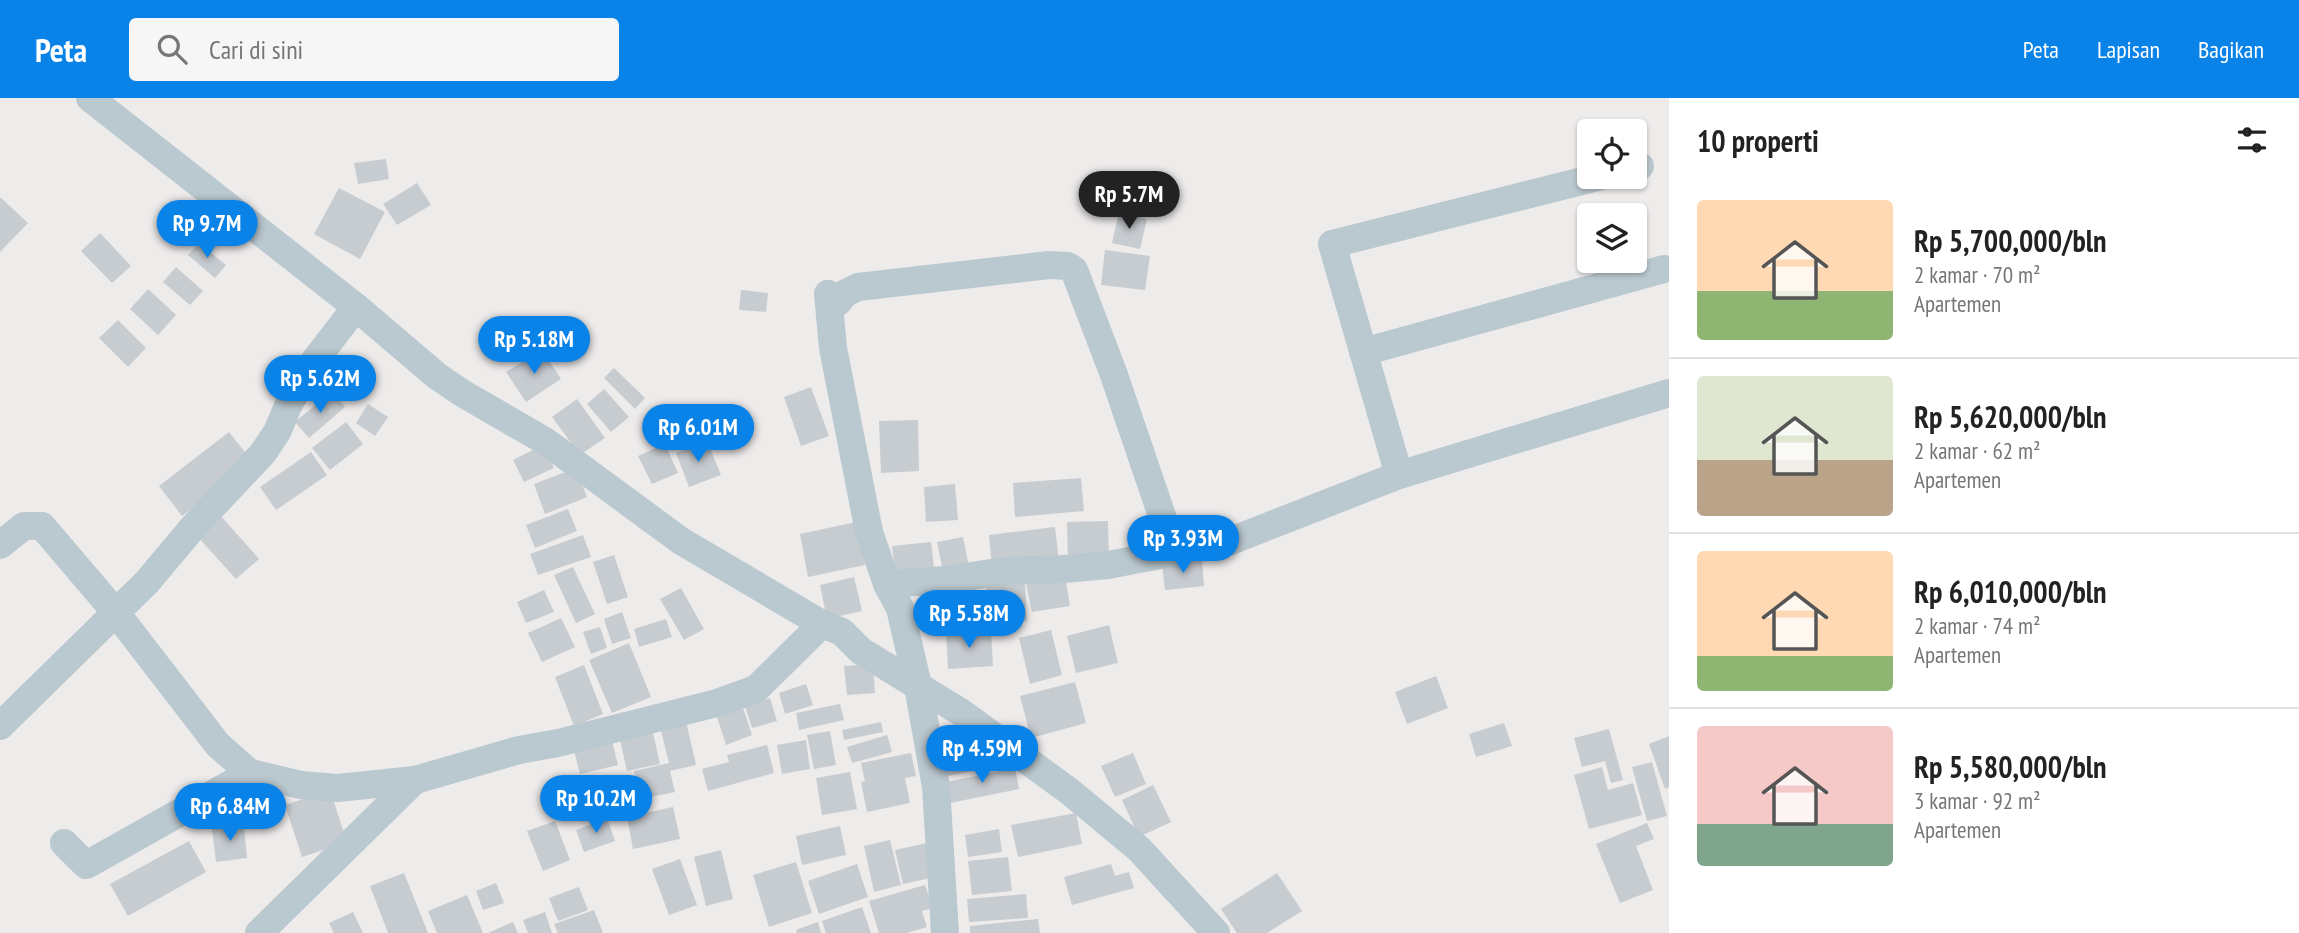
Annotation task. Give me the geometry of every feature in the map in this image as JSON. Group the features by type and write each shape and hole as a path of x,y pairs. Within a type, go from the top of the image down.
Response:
{"street":[{"path":"90,98 356,307 437,376 545,440 681,541 822,624 842,632 861,650 962,713 1069,791 1139,849 1216,933"},
{"path":"1399,475 1332,244 1577,182"},
{"path":"945,933 936,787 918,686 900,608 887,584 869,532 833,348 828,295 838,302 844,294 858,287 1049,265 1068,266 1076,275 1114,375 1175,554"},
{"path":"1363,352 1664,269"},
{"path":"0,726 117,614 263,453 277,432 309,368 356,307"},
{"path":"887,584 946,580 1004,571 1097,566 1175,554 1228,542 1399,475 1669,393"},
{"path":"0,545 24,526 42,526 117,614 218,745 250,774 301,785 337,788 415,780 519,750 558,743 717,703 756,689 822,624"},
{"path":"64,844 86,864 90,863 250,774"},
{"path":"258,933 415,780"}],"building":[{"path":"386,159 389,179 358,184 354,163"},
{"path":"417,183 431,205 397,225 383,204"},
{"path":"339,188 385,212 360,259 314,234"},
{"path":"0,197 28,223 0,252"},
{"path":"1119,212 1147,219 1140,249 1112,243"},
{"path":"100,233 131,266 112,283 81,251"},
{"path":"199,243 226,265 215,278 188,255"},
{"path":"1105,250 1150,256 1145,290 1101,285"},
{"path":"176,267 203,291 190,305 163,282"},
{"path":"148,289 176,315 158,335 130,309"},
{"path":"741,290 768,293 766,312 739,310"},
{"path":"118,320 146,348 128,367 99,338"},
{"path":"542,350 561,379 526,402 506,372"},
{"path":"614,368 645,398 635,409 604,378"},
{"path":"811,387 829,436 801,446 784,397"},
{"path":"604,389 629,417 611,432 587,404"},
{"path":"332,391 345,407 309,438 295,422"},
{"path":"577,399 605,438 580,455 552,417"},
{"path":"368,404 388,417 375,436 356,423"},
{"path":"692,404 700,436 673,443 664,411"},
{"path":"918,420 919,471 881,473 879,421"},
{"path":"346,422 363,444 330,470 312,448"},
{"path":"229,432 252,461 182,516 159,486"},
{"path":"707,441 721,475 689,487 676,453"},
{"path":"665,444 678,473 652,484 638,456"},
{"path":"543,445 554,468 524,482 513,460"},
{"path":"311,452 327,475 276,510 260,487"},
{"path":"576,468 587,497 545,514 534,484"},
{"path":"1081,478 1084,511 1015,517 1013,483"},
{"path":"955,484 958,520 926,522 924,487"},
{"path":"568,509 577,531 535,548 526,525"},
{"path":"220,515 259,559 236,579 197,536"},
{"path":"1108,521 1109,559 1068,561 1067,522"},
{"path":"856,522 865,565 808,577 800,534"},
{"path":"1055,527 1059,561 992,568 989,535"},
{"path":"583,535 591,557 538,575 530,554"},
{"path":"963,537 969,567 943,572 937,542"},
{"path":"931,542 934,567 895,571 892,546"},
{"path":"614,555 628,597 607,604 593,562"},
{"path":"1202,560 1204,586 1165,590 1162,564"},
{"path":"573,567 595,614 576,623 554,575"},
{"path":"1065,576 1070,606 1032,612 1026,583"},
{"path":"854,577 862,611 827,619 820,585"},
{"path":"1025,583 1027,621 988,623 986,585"},
{"path":"681,588 704,629 684,640 660,599"},
{"path":"544,590 554,612 526,623 517,602"},
{"path":"622,612 631,638 612,644 604,619"},
{"path":"561,618 575,647 542,662 528,633"},
{"path":"666,619 672,637 639,647 634,629"},
{"path":"1109,625 1118,663 1076,673 1067,636"},
{"path":"600,627 607,648 591,654 583,632"},
{"path":"991,630 993,666 948,669 946,633"},
{"path":"1051,630 1062,675 1030,684 1019,638"},
{"path":"629,643 651,697 612,713 589,660"},
{"path":"873,664 875,693 847,695 844,666"},
{"path":"584,665 603,714 574,726 555,677"},
{"path":"1436,676 1448,708 1407,724 1395,692"},
{"path":"1075,682 1086,723 1031,738 1020,696"},
{"path":"806,684 813,705 785,714 779,693"},
{"path":"770,698 777,721 752,728 745,706"},
{"path":"840,704 844,720 799,730 796,713"},
{"path":"743,708 752,735 726,745 717,717"},
{"path":"686,721 696,765 670,771 675,792 641,799 634,771 669,763 660,727"},
{"path":"881,722 883,732 844,740 842,730"},
{"path":"1504,723 1512,746 1476,757 1469,734"},
{"path":"652,728 660,764 627,771 619,735"},
{"path":"1609,729 1623,780 1611,783 1605,761 1582,767 1574,738"},
{"path":"830,731 836,765 814,769 807,735"},
{"path":"887,735 892,752 852,763 847,747"},
{"path":"611,736 618,765 580,774 573,746"},
{"path":"1669,736 1669,787 1665,789 1649,744"},
{"path":"976,737 982,769 948,776 942,745"},
{"path":"806,740 810,769 782,774 777,745"},
{"path":"767,745 774,773 708,791 702,769 729,762 727,755"},
{"path":"911,753 916,776 905,778 910,803 867,812 861,782 865,781 861,763"},
{"path":"1133,753 1146,784 1115,797 1101,766"},
{"path":"1652,762 1667,816 1647,821 1632,767"},
{"path":"1602,767 1608,790 1633,783 1642,815 1589,829 1574,775"},
{"path":"1015,768 1019,789 950,803 946,782"},
{"path":"850,772 857,809 822,815 816,778"},
{"path":"602,783 612,811 582,822 572,794"},
{"path":"1153,785 1171,822 1139,837 1122,800"},
{"path":"330,790 347,842 302,857 285,805"},
{"path":"673,807 680,839 633,849 627,817"},
{"path":"1076,813 1082,844 1018,857 1011,825"},
{"path":"607,818 615,841 584,852 576,830"},
{"path":"555,821 570,860 543,871 527,831"},
{"path":"1647,823 1654,839 1636,846 1653,890 1620,903 1596,844"},
{"path":"244,825 247,858 216,862 212,828"},
{"path":"840,826 846,855 802,865 796,836"},
{"path":"999,829 1002,852 968,857 965,835"},
{"path":"890,840 901,885 874,892 864,846"},
{"path":"189,841 206,872 128,916 110,884"},
{"path":"927,843 935,877 903,884 895,850"},
{"path":"721,850 733,899 706,906 694,857"},
{"path":"1008,857 1012,891 972,895 968,861"},
{"path":"680,859 697,905 669,915 652,869"},
{"path":"796,862 812,913 769,927 753,875"},
{"path":"857,864 868,897 819,914 808,881"},
{"path":"1111,864 1115,876 1129,872 1134,888 1072,905 1064,877"},
{"path":"404,873 428,933 388,933 370,886"},
{"path":"1277,873 1302,911 1267,933 1237,933 1221,909"},
{"path":"496,883 504,903 483,910 476,891"},
{"path":"925,885 933,908 922,911 927,927 907,933 879,933 869,901"},
{"path":"579,887 588,910 558,921 549,898"},
{"path":"1026,894 1028,918 969,922 967,899"},
{"path":"467,895 483,933 437,933 428,911"},
{"path":"862,907 871,933 826,933 822,921"},
{"path":"594,910 603,933 558,933 554,924"},
{"path":"353,912 363,933 334,933 329,923"},
{"path":"545,912 552,933 528,933 523,920"},
{"path":"1038,919 1040,933 970,933 970,926"},
{"path":"513,922 518,933 488,933"},
{"path":"818,922 821,933 797,933 796,930"}]}
